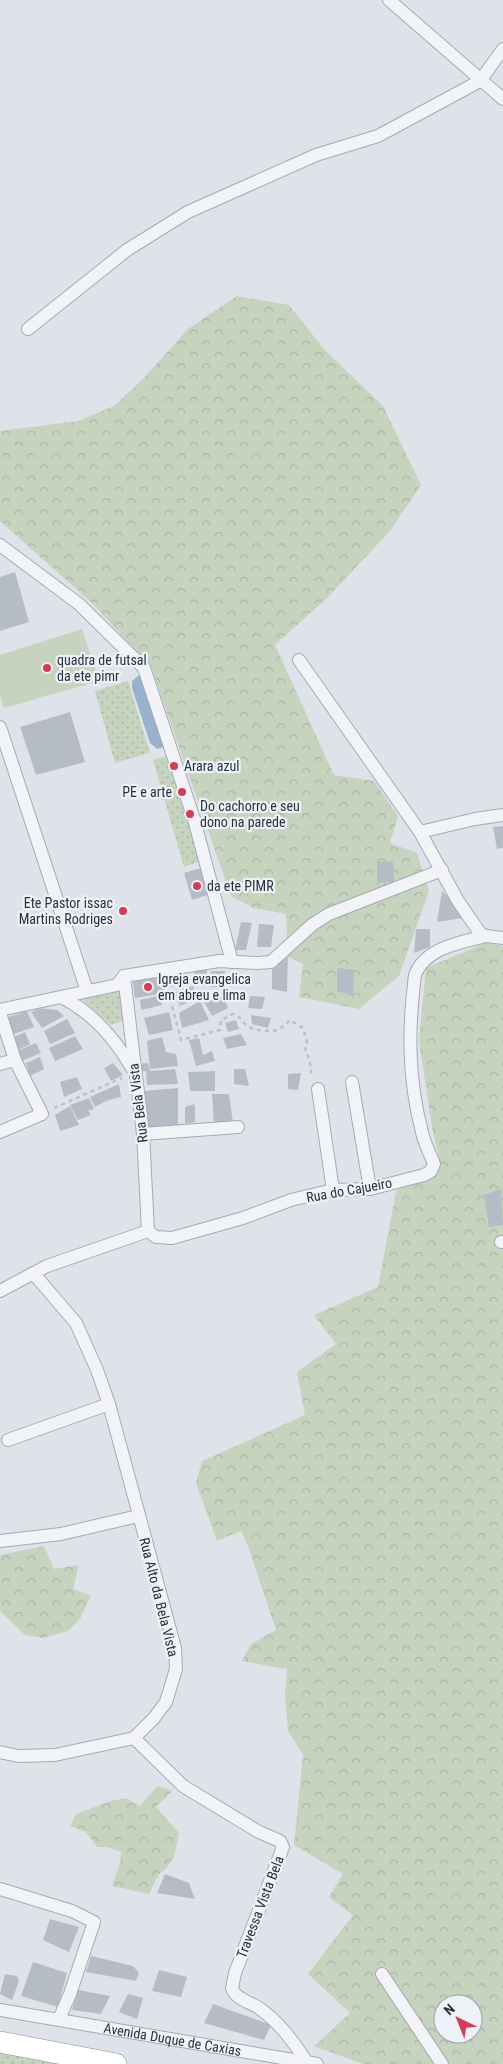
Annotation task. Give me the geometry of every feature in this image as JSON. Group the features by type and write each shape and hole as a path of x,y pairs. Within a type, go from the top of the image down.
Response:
{"highway":[{"path":"0,2042 116,2064"}],"street":[{"path":"389,0 503,99"},
{"path":"28,329 127,250 188,212 316,155 378,136 480,81 503,50"},
{"path":"0,544 80,604 144,668 194,819 225,961"},
{"path":"300,660 420,832 458,901 480,933 486,936 503,938"},
{"path":"0,728 87,991"},
{"path":"420,832 474,818 503,815"},
{"path":"0,1132 42,1114 15,1060 0,1011 117,985 124,976 225,961 271,962 312,924 329,914 442,870"},
{"name":"Rua do Cajueiro","path":"148,1231 156,1237 172,1238 334,1190 370,1189 424,1175 431,1171 434,1164 422,1134 412,1090 409,1022 417,968 438,951 454,944 486,936"},
{"name":"Rua Bela Vista","path":"124,976 143,1134 148,1231"},
{"path":"61,997 81,1010 116,1041 135,1073"},
{"path":"0,1064 15,1060"},
{"path":"352,1082 370,1189"},
{"path":"318,1089 334,1190"},
{"path":"143,1134 238,1127"},
{"path":"0,1291 47,1266 148,1231"},
{"name":"Rua Alto da Bela Vista","path":"34,1274 76,1322 109,1404 175,1648 176,1669 166,1702 154,1718 134,1738"},
{"path":"8,1440 109,1404"},
{"path":"0,1541 61,1534 138,1516"},
{"path":"0,1752 18,1756 55,1755 134,1738"},
{"name":"Travessa Vista Bela","path":"134,1738 183,1786 259,1832 280,1841 283,1847 235,1973 232,1988 236,1995 258,2007 283,2029 311,2063"},
{"path":"0,1889 72,1911 94,1922 70,1994 59,2019"},
{"path":"382,1974 442,2064"},
{"name":"Avenida Duque de Caxias","path":"0,2010 311,2063"}],"path":[{"path":"163,970 180,1040 220,1030 221,1020 234,1014 241,1017 247,1026 262,1031 279,1030 290,1020 303,1028 307,1042 305,1051 309,1058 311,1075 318,1089"},
{"path":"42,1114 122,1078"}],"green space":[{"path":"237,296 289,305 324,349 383,406 421,485 390,531 329,596 275,645 334,775 374,781 398,816 390,843 417,853 429,891 399,976 359,1009 299,997 303,964 288,957 286,914 253,908 231,896 151,667 93,604 0,521 0,431 78,421 114,406 143,379 188,329"},
{"name":"quadra de futsal da ete pimr","path":"82,629 99,681 4,708 0,695 0,655"},
{"path":"128,681 150,753 115,763 95,691"},
{"path":"166,756 200,861 184,867 153,760"},
{"path":"485,943 503,946 503,2064 363,2064 314,2046 350,2013 308,1974 353,1915 329,1897 343,1874 294,1845 303,1755 288,1731 285,1695 287,1669 242,1661 251,1644 276,1630 248,1546 241,1531 217,1541 196,1483 202,1461 305,1415 297,1372 336,1344 314,1315 378,1287 396,1191 441,1165 433,1133 419,1041 426,968"},
{"path":"122,988 123,1021 111,1025 81,999"},
{"path":"44,1546 54,1569 79,1565 73,1589 91,1596 80,1619 68,1631 43,1638 25,1635 0,1611 0,1555"},
{"path":"157,1786 172,1791 156,1807 179,1833 174,1857 166,1869 159,1874 149,1894 112,1886 120,1863 121,1852 108,1847 97,1847 86,1832 70,1826 76,1814 111,1801 126,1798 140,1806"},
{"path":"0,2051 66,2064 0,2064"}],"water":[{"path":"141,676 164,747 157,749 150,743 132,688 132,681"}],"building":[{"path":"15,572 29,622 0,631 0,577"},
{"path":"70,712 85,762 36,775 20,727"},
{"path":"503,826 503,848 497,849 493,827"},
{"path":"377,861 393,862 394,883 377,881"},
{"name":"da ete PIMR","path":"201,868 210,894 192,900 184,873"},
{"path":"442,891 469,917 437,922"},
{"path":"241,922 252,923 246,950 235,950"},
{"path":"259,924 274,925 271,947 257,947"},
{"path":"416,929 430,929 430,947 414,953"},
{"path":"288,957 287,992 272,989 272,967"},
{"path":"337,968 354,970 353,996 337,991"},
{"path":"207,969 206,986 194,984 194,970"},
{"path":"211,971 225,971 224,987 210,987"},
{"path":"187,972 188,984 168,987 167,976"},
{"name":"Igreja evangelica em abreu e lima","path":"162,975 164,993 135,998 133,982"},
{"path":"193,986 197,998 180,1006 175,993"},
{"path":"161,995 162,1005 141,1010 140,1000"},
{"path":"223,995 228,1008 212,1016 204,1002"},
{"path":"250,996 265,997 262,1009 248,1008"},
{"path":"200,1001 209,1020 182,1028 179,1013"},
{"path":"39,1008 57,1010 64,1016 42,1028 31,1012"},
{"path":"27,1011 34,1027 11,1035 5,1018"},
{"path":"169,1012 173,1030 149,1035 144,1018"},
{"path":"251,1015 271,1018 268,1028 252,1024"},
{"path":"67,1019 75,1033 50,1044 44,1031"},
{"path":"236,1020 239,1029 228,1032 225,1023"},
{"path":"25,1032 30,1044 18,1050 12,1038"},
{"path":"241,1034 247,1045 227,1049 223,1038"},
{"path":"75,1036 83,1049 55,1061 49,1048"},
{"path":"162,1037 166,1052 176,1054 178,1066 150,1069 147,1041"},
{"path":"199,1038 203,1055 212,1051 215,1061 196,1066 189,1040"},
{"path":"36,1043 41,1053 22,1061 17,1051"},
{"path":"40,1057 44,1069 30,1076 26,1063"},
{"path":"113,1063 123,1075 111,1081 104,1068"},
{"path":"148,1063 150,1071 175,1069 178,1084 147,1085 146,1071 138,1072 137,1064"},
{"path":"234,1069 245,1069 249,1086 234,1084"},
{"path":"215,1071 215,1091 190,1091 188,1072"},
{"path":"301,1073 298,1090 288,1089 288,1074"},
{"path":"77,1077 82,1089 64,1097 60,1082"},
{"path":"119,1084 121,1097 106,1101 95,1107 90,1097"},
{"path":"178,1088 178,1126 146,1130 144,1091"},
{"path":"212,1094 229,1094 233,1123 214,1123"},
{"path":"89,1098 94,1109 88,1111 91,1115 78,1120 70,1105"},
{"path":"195,1104 195,1122 185,1124 185,1107"},
{"path":"70,1106 79,1125 60,1131 55,1115"},
{"path":"501,1189 503,1225 489,1227 484,1195"},
{"path":"165,1874 189,1883 195,1899 157,1893"},
{"path":"50,1919 79,1927 69,1952 43,1940"},
{"path":"91,1956 133,1966 139,1973 136,1981 86,1972"},
{"path":"33,1962 67,1973 58,2007 21,1996"},
{"path":"159,1970 187,1977 181,1997 152,1991"},
{"path":"5,1974 17,1976 19,1981 12,2000 0,1994"},
{"path":"78,1990 110,1996 101,2014 72,2010"},
{"path":"128,1994 143,1998 137,2019 119,2012"},
{"path":"213,2004 271,2025 264,2040 204,2023"}],"place":[{"name":"quadra de futsal da ete pimr","path":"47,668"},
{"name":"Arara azul","path":"174,766"},
{"name":"PE e arte","path":"182,792"},
{"name":"Do cachorro e seu dono na parede","path":"190,814"},
{"name":"da ete PIMR","path":"197,886"},
{"name":"Ete Pastor issac Martins Rodriges","path":"123,911"},
{"name":"Igreja evangelica em abreu e lima","path":"148,987"}]}
